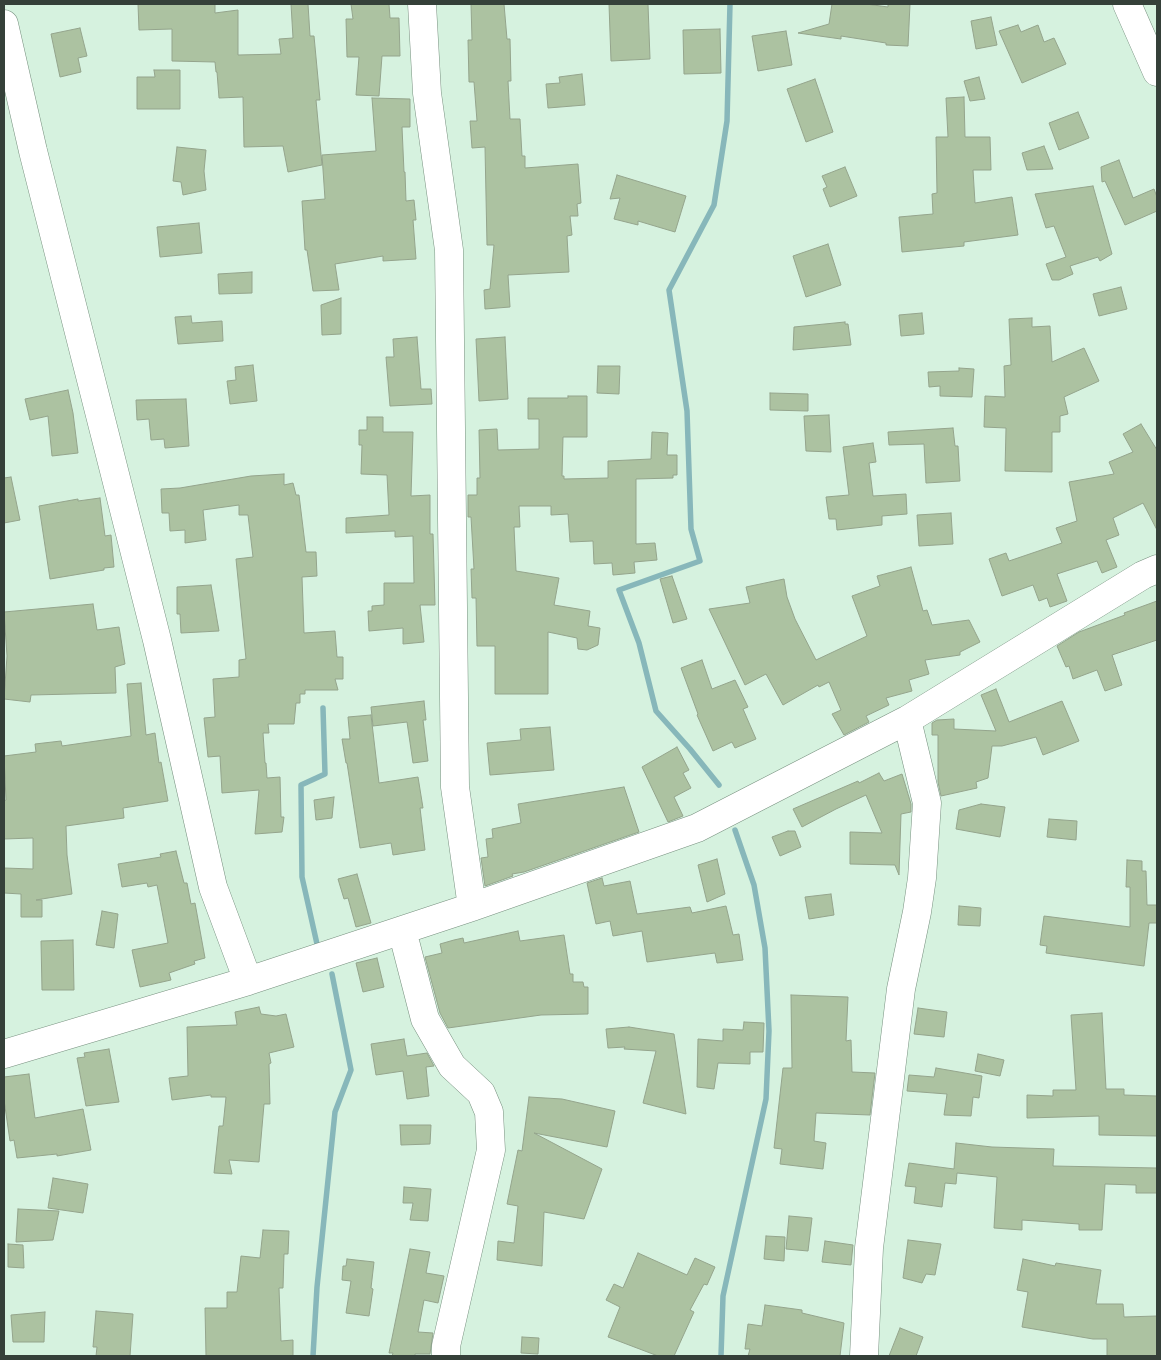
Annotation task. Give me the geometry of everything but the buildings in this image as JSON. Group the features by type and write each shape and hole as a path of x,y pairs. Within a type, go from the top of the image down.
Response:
{"street":[{"path":"422,4 427,93 449,250 455,787 472,907"},
{"path":"1127,4 1157,72"},
{"path":"4,24 33,151 157,640 214,887 248,981"},
{"path":"4,1054 248,981 472,907 697,828 907,720 1135,580 1157,569"},
{"path":"864,1356 870,1248 901,989 922,878 927,803 907,720"},
{"path":"402,930 425,1019 452,1066 481,1093 489,1112 491,1150 446,1346 446,1356"}],"waterway":[{"path":"719,785 656,711 639,643 619,590 700,561 691,529 687,411 669,290 714,205 727,121 730,4"},
{"path":"317,944 302,877 301,785 325,774 323,708"},
{"path":"721,1356 723,1296 766,1099 769,1031 765,948 754,885 735,830"},
{"path":"313,1356 317,1287 335,1112 351,1070 332,974"}]}
